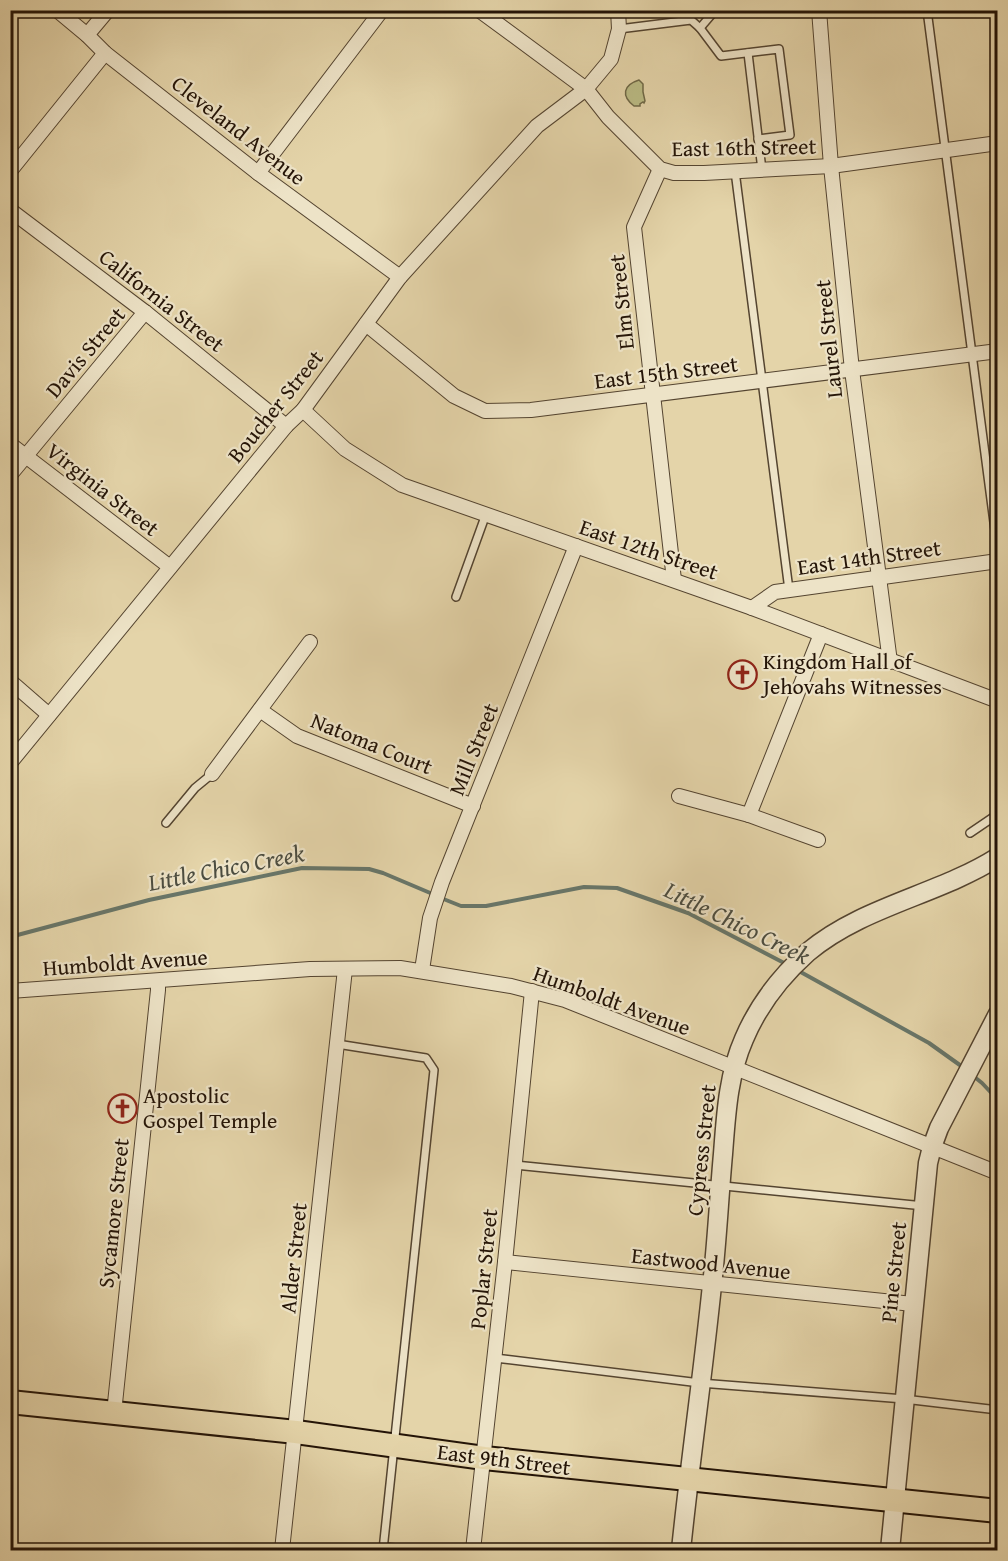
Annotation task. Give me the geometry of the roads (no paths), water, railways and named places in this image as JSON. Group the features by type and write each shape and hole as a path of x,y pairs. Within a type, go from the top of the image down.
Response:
{"main road":[{"name":"East 9th Street","path":"10,1402 296,1432 484,1458 998,1510"}],"street":[{"name":"Cleveland Avenue","path":"57,10 105,53 258,173 400,276"},
{"path":"87,35 108,10"},
{"path":"258,173 382,10"},
{"name":"East 16th Street","path":"479,10 586,89 608,117 660,169 674,173 831,166 998,143"},
{"path":"586,89 611,59 619,29 618,10"},
{"name":"Laurel Street","path":"819,10 831,166 852,370 890,662"},
{"path":"10,171 105,53"},
{"name":"Boucher Street","path":"10,763 286,426 303,410 400,276 537,126 586,89"},
{"name":"Elm Street","path":"660,169 634,227 674,580"},
{"name":"California Street","path":"10,210 146,312 286,426"},
{"name":"Davis Street","path":"10,475 146,312"},
{"name":"East 15th Street","path":"366,324 454,396 485,411 531,410 998,351"},
{"name":"East 12th Street","path":"303,410 345,449 402,485 752,608 998,701"},
{"name":"Virginia Street","path":"10,444 170,567"},
{"name":"Mill Street","path":"422,970 430,918 442,882 576,546"},
{"name":"East 14th Street","path":"752,608 775,592 998,561"},
{"path":"750,816 820,634"},
{"path":"212,774 310,642"},
{"path":"10,681 49,715"},
{"name":"Natoma Court","path":"260,710 297,736 473,806"},
{"path":"679,796 750,816 818,840"},
{"name":"Cypress Street","path":"681,1551 712,1284 727,1096 743,1040 758,1010 791,968 832,935 853,923 956,879 998,856"},
{"name":"Humboldt Avenue","path":"10,991 310,969 400,968 510,986 565,1000 998,1173"},
{"name":"Alder Street","path":"282,1551 345,969"},
{"name":"Sycamore Street","path":"114,1413 158,981"},
{"name":"Poplar Street","path":"473,1551 532,991"},
{"name":"Pine Street","path":"890,1551 928,1163 939,1128 998,1014"},
{"name":"Eastwood Avenue","path":"505,1262 913,1304"}],"lane":[{"path":"700,27 712,14 712,10"},
{"path":"927,10 998,553"},
{"path":"619,29 691,20 700,27 721,56 779,49 790,135 758,139"},
{"path":"748,53 762,170"},
{"path":"735,171 789,590"},
{"path":"456,597 486,514"},
{"path":"166,823 195,788 212,774"},
{"path":"970,833 998,814"},
{"path":"337,1044 426,1058 434,1071 383,1549 419,1551"},
{"path":"515,1165 924,1206"},
{"path":"495,1358 700,1383 904,1399 998,1410"}],"waterway":[{"name":"Little Chico Creek","path":"10,937 149,900 302,868 369,869 435,895"},
{"name":"Little Chico Creek","path":"441,898 461,906 486,906 584,887 617,888 688,913 788,965"},
{"name":"Little Chico Creek","path":"797,970 929,1043 964,1068"},
{"name":"Little Chico Creek","path":"972,1075 998,1100"}],"place":[{"name":"Kingdom Hall of Jehovahs Witnesses","path":"742,674"},
{"name":"Apostolic Gospel Temple","path":"122,1108"}]}
